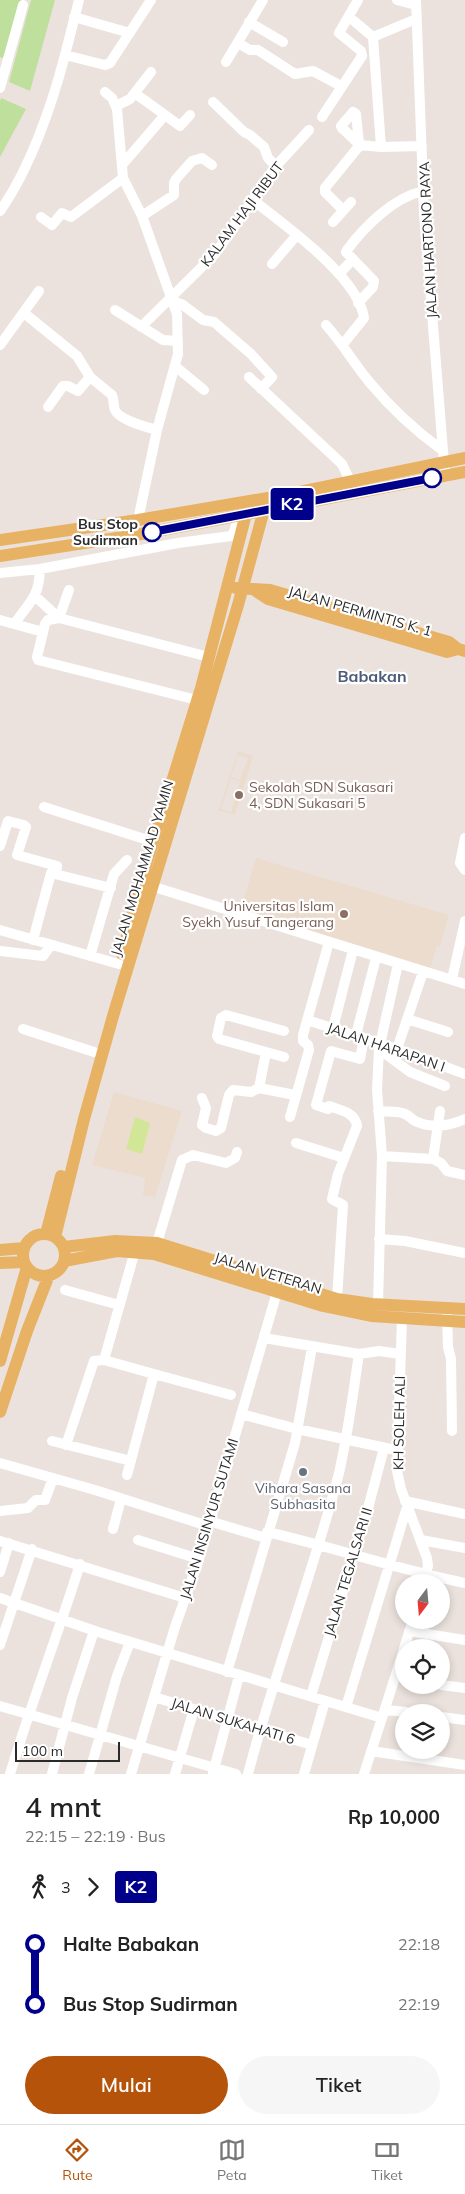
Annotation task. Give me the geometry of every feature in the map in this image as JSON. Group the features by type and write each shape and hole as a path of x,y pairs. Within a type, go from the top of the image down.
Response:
{"main road":[{"path":"0,540 138,520 350,481 443,456 465,458"},
{"path":"0,556 243,515 465,472"},
{"name":"JALAN MOHAMMAD YAMIN","path":"51,1236 151,886 243,587 264,510"},
{"name":"JALAN MOHAMMAD YAMIN","path":"51,1236 94,1052 209,657 240,537 243,515"},
{"path":"240,537 258,537"},
{"path":"226,591 232,588 243,587"},
{"name":"JALAN PERMINTIS K. 1","path":"243,587 256,591 270,590 333,608 449,642 462,650"},
{"path":"0,1263 26,1265 33,1273 48,1275 59,1269 64,1261 64,1247 51,1236 37,1235 29,1240 24,1248 26,1265 0,1361"},
{"name":"JALAN VETERAN","path":"64,1247 115,1241 156,1243 277,1292 323,1306 371,1316 402,1318 447,1315 465,1309"},
{"path":"0,1250 24,1248"},
{"name":"JALAN VETERAN","path":"64,1261 117,1251 135,1251 208,1264 337,1299 447,1315 465,1322"},
{"path":"0,1412 27,1330 48,1275"}],"street":[{"path":"0,211 14,190 53,95 79,0"},
{"path":"65,55 105,65 110,64 151,0"},
{"path":"226,62 263,0"},
{"path":"322,117 362,56 361,51 339,33 358,0"},
{"name":"JALAN HARTONO RAYA","path":"396,0 416,2 424,191 445,476"},
{"path":"0,88 23,5"},
{"path":"74,17 130,33"},
{"path":"373,37 416,19"},
{"path":"354,21 373,37 381,147"},
{"path":"249,22 284,42"},
{"path":"238,43 250,50 258,50 295,74 312,71 341,86"},
{"path":"116,106 130,100 151,72"},
{"path":"104,92 112,98 116,106 124,178 142,216 177,314 178,341 175,366 157,430 138,520"},
{"path":"136,94 180,126 190,115"},
{"path":"213,102 244,132 250,134 264,147 268,158 276,166"},
{"path":"122,165 166,115"},
{"name":"KALAM HAJI RIBUT","path":"141,327 173,299 215,254 276,166 310,130"},
{"path":"343,210 325,192 325,188 359,144 381,147 422,146"},
{"path":"142,216 174,195 174,183 192,160 202,158 212,165"},
{"path":"41,217 52,225 62,213 71,217 124,178"},
{"path":"358,304 374,284 347,250 375,220 402,199 424,191"},
{"path":"253,200 316,251 338,274 358,304 364,318 343,344"},
{"path":"334,222 350,202"},
{"path":"272,264 296,236"},
{"path":"338,274 353,259"},
{"path":"0,344 39,291"},
{"path":"173,299 203,320 214,322 251,354 272,377 262,389"},
{"path":"115,310 162,340 178,341"},
{"path":"24,312 77,356 90,377 112,395 114,409 118,414 127,420 157,430"},
{"path":"326,325 343,344 370,384 443,456"},
{"path":"175,366 204,390"},
{"path":"48,407 63,386 68,386 78,391 90,377"},
{"path":"249,377 342,464 350,481"},
{"path":"0,573 40,569 151,548 231,536 243,515"},
{"path":"148,532 151,548"},
{"path":"98,540 101,557"},
{"path":"15,623 35,596 40,585 40,569"},
{"path":"59,618 69,590"},
{"path":"35,596 59,618"},
{"path":"197,700 38,660 36,657 45,624 48,620 59,618 209,657"},
{"path":"0,620 43,632"},
{"path":"44,807 154,842"},
{"path":"0,846 8,821 24,825 26,826 17,855 58,866 56,873"},
{"path":"465,838 460,863 465,870"},
{"path":"90,956 115,871 127,860"},
{"path":"33,940 50,875 53,872 110,888"},
{"path":"151,886 376,958 465,984"},
{"path":"452,979 465,921"},
{"path":"0,930 119,964"},
{"path":"290,1117 309,1050 303,1038 307,1020 329,942"},
{"path":"0,951 43,956 51,945"},
{"path":"333,1028 353,950"},
{"path":"337,1299 343,1205 332,1199 344,1158 357,1126 356,1120 346,1112 316,1105 331,1051 360,1059 360,1037 376,958"},
{"path":"378,1304 382,1156 377,1089 380,1046 398,964"},
{"path":"397,1049 422,972"},
{"path":"284,1031 226,1015 222,1016 217,1036 220,1039 284,1056"},
{"path":"407,1019 448,1032"},
{"name":"JALAN HARAPAN I","path":"307,1020 360,1037 380,1046 397,1049 465,1074"},
{"path":"23,1029 94,1052"},
{"path":"380,1046 410,1072 445,1086"},
{"path":"259,1088 266,1052"},
{"path":"202,1098 206,1108 202,1125 219,1130 231,1092 251,1092 259,1088 296,1095"},
{"path":"378,1111 402,1112 414,1120 437,1126 451,1126 465,1119"},
{"path":"432,1160 440,1112"},
{"path":"296,1143 327,1149 344,1158"},
{"path":"156,1243 182,1160 193,1155 226,1163 235,1158 237,1152"},
{"path":"382,1156 432,1160 441,1163 447,1171 465,1176"},
{"path":"379,1239 413,1243 465,1253"},
{"path":"104,1360 135,1251"},
{"path":"65,1290 119,1305"},
{"name":"JALAN INSINYUR SUTAMI","path":"131,1774 138,1746 199,1559 277,1292"},
{"path":"447,1315 448,1347 451,1359 452,1431"},
{"name":"KH SOLEH ALI","path":"402,1318 397,1450 398,1478 428,1562 426,1574"},
{"path":"264,1338 359,1354 378,1351 400,1354"},
{"path":"228,1672 266,1535 288,1472 312,1347"},
{"path":"248,1774 273,1685 334,1491 346,1440 359,1354"},
{"path":"66,1445 92,1365 97,1360 104,1360 231,1395"},
{"path":"127,1475 154,1374"},
{"path":"241,1414 297,1429 397,1450"},
{"path":"52,1441 131,1461"},
{"name":"JALAN TEGALSARI II","path":"311,1696 384,1448"},
{"path":"0,1463 209,1524 318,1543 389,1564 413,1574"},
{"path":"0,1511 28,1508 36,1500 45,1500 53,1478"},
{"path":"113,1530 122,1498"},
{"path":"346,1708 406,1504 465,1514"},
{"path":"138,1540 199,1559"},
{"path":"421,1540 465,1548"},
{"path":"0,1572 5,1542 185,1598"},
{"path":"0,1645 3,1626 14,1602 32,1549"},
{"path":"10,1774 28,1714 63,1620 80,1564"},
{"path":"450,1582 465,1583"},
{"path":"0,1598 94,1631 346,1708 384,1714 395,1713"},
{"path":"52,1774 80,1670 94,1631"},
{"path":"407,1639 409,1631 465,1640"},
{"path":"89,1774 130,1642"},
{"path":"214,1771 239,1676"},
{"path":"450,1686 465,1688"},
{"path":"364,1774 395,1688"},
{"name":"JALAN SUKAHATI 6","path":"154,1697 312,1745"},
{"path":"304,1774 325,1701"},
{"path":"0,1706 138,1746 214,1771 236,1774"},
{"path":"175,1774 194,1709"},
{"path":"450,1718 465,1720"},
{"path":"371,1751 465,1765"}],"shaded area":[{"name":"Sekolah SDN Sukasari 4, SDN Sukasari 5","path":"238,751 253,756 235,815 219,810","holes":["238,755 248,758 240,780 231,777","231,778 240,782 231,812 221,809"]},
{"name":"Universitas Islam Syekh Yusuf Tangerang","path":"256,858 449,915 440,946 437,946 430,969 240,912"},
{"path":"114,1092 182,1111 155,1197 143,1195 145,1178 92,1165"}],"green space":[{"path":"0,0 24,0 3,58 0,57"},
{"path":"31,0 55,0 30,91 9,82"},
{"path":"1,98 26,109 0,157 0,101"},
{"path":"135,1117 150,1123 142,1154 126,1149"}],"bus line":[{"name":"K2","path":"152,532 287,504 432,478"}],"place":[{"name":"Bus Stop Sudirman","path":"152,532"},
{"name":"Sekolah SDN Sukasari 4, SDN Sukasari 5","path":"239,795"},
{"name":"Universitas Islam Syekh Yusuf Tangerang","path":"344,914"},
{"name":"Vihara Sasana Subhasita","path":"303,1472"}],"district":[{"name":"Babakan","path":"372,676"}]}
